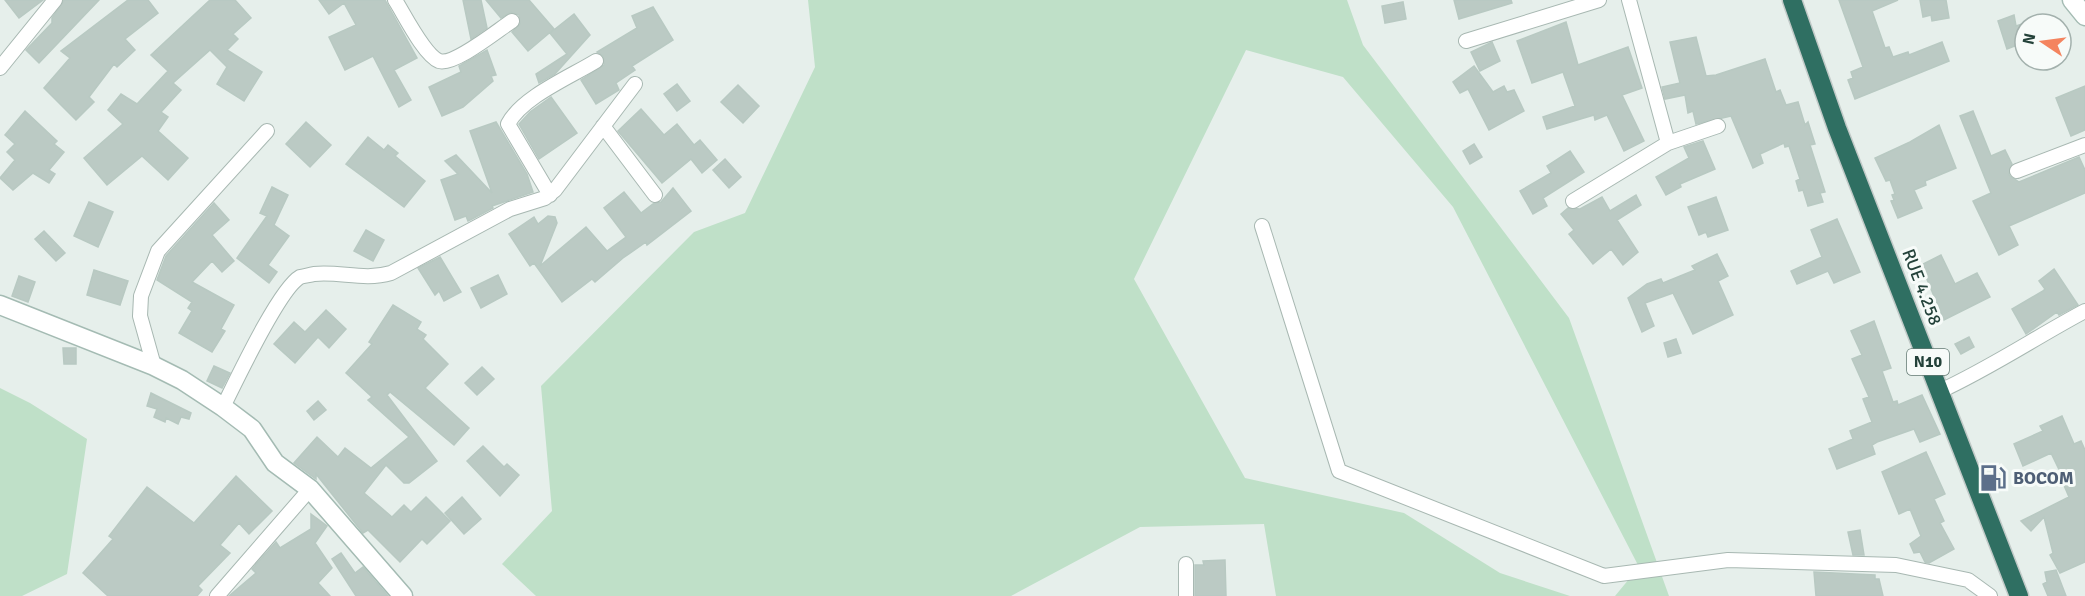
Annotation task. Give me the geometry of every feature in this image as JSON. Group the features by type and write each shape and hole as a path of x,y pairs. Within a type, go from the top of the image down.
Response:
{"highway":[{"name":"RUE 4.258","path":"1792,0 1837,128 2019,596"}],"street":[{"path":"0,68 55,0"},
{"path":"395,0 420,40 433,57 440,61 452,61 512,21"},
{"path":"1466,42 1599,0"},
{"path":"1629,0 1668,143"},
{"path":"2072,0 2085,16"},
{"path":"550,195 508,124 514,112 526,102 596,62"},
{"path":"223,406 262,330 291,285 301,277 315,274 376,277 391,273 510,208 550,195 635,84"},
{"path":"603,126 655,195"},
{"path":"1573,201 1668,143 1718,126"},
{"path":"154,366 140,316 141,296 158,250 267,131"},
{"path":"2017,171 2085,145"},
{"path":"1262,226 1340,471 1452,513 1604,576 1728,560 1896,565 1968,580 1990,596"},
{"path":"0,305 154,366 182,380 223,406 252,429 275,463 310,489 403,596"},
{"path":"1938,392 1966,379 2085,311"},
{"path":"217,596 310,489"},
{"path":"1186,564 1186,596"}],"green space":[{"path":"808,0 1347,0 1363,45 1569,318 1669,596 1615,596 1639,567 1453,207 1343,77 1246,50 1134,279 1245,478 1404,513 1500,573 1570,596 1276,596 1264,524 1140,527 1011,596 536,596 502,564 552,511 541,386 694,232 745,213 815,67"},
{"path":"0,388 30,403 87,439 67,574 22,596 0,596"}],"building":[{"path":"5,0 43,0 19,18"},
{"path":"64,0 99,0 39,63 26,50 52,23 52,18"},
{"path":"128,0 148,0 158,13 125,39 135,50 117,67 114,64 89,97 94,102 76,120 44,88 70,58 61,51"},
{"path":"210,0 235,0 251,18 233,34 238,39 227,50 262,72 244,101 217,84 227,67 210,50 173,83 181,90 161,112 168,117 158,131 188,158 168,180 142,156 107,185 84,158 123,124 108,110 121,94 137,104 168,71 151,55"},
{"path":"319,0 385,0 417,58 394,70 411,100 399,107 373,56 345,70 329,37 356,25 344,3 329,14"},
{"path":"463,0 481,0 487,28 471,39"},
{"path":"486,0 529,0 554,29 528,51 512,32 520,24 519,15 511,12 501,18"},
{"path":"1454,0 1511,0 1512,3 1459,19"},
{"path":"1839,0 1898,0 1872,11 1885,48 1889,47 1893,57 1908,52 1909,55 1942,42 1949,61 1855,99 1848,80 1853,78 1851,72 1863,67"},
{"path":"1920,0 1946,0 1949,18 1932,21 1931,15 1923,17"},
{"path":"1403,2 1406,19 1385,23 1382,6"},
{"path":"653,7 673,40 632,66 635,70 616,83 619,90 596,104 581,80 604,65 603,56 597,52 637,28 632,16"},
{"path":"574,14 590,35 555,74 539,83 536,74 567,54 550,33"},
{"path":"2013,15 2013,47 2007,49 1998,21"},
{"path":"1566,22 1578,65 1628,47 1642,88 1622,95 1644,141 1624,151 1607,115 1595,120 1594,115 1547,129 1543,117 1575,106 1563,72 1532,83 1517,41"},
{"path":"1696,37 1706,76 1716,75 1765,59 1776,92 1780,90 1786,105 1798,102 1805,125 1808,122 1815,144 1810,145 1825,192 1820,193 1823,202 1808,206 1803,190 1799,191 1796,181 1800,179 1789,146 1785,147 1784,143 1760,154 1763,163 1753,168 1731,116 1696,124 1693,111 1688,113 1685,95 1665,99 1662,87 1680,83 1670,42"},
{"path":"1492,42 1500,61 1480,71 1471,52"},
{"path":"487,50 496,75 491,76 493,81 463,107 442,116 429,87 461,72 459,66"},
{"path":"1474,66 1493,92 1504,86 1507,92 1514,90 1524,111 1489,130 1468,89 1460,93 1453,82"},
{"path":"677,84 690,101 677,111 664,94"},
{"path":"738,85 759,106 743,123 721,102"},
{"path":"2085,86 2085,130 2071,136 2056,98"},
{"path":"551,97 577,133 539,159 519,124 530,112"},
{"path":"641,109 664,135 677,124 694,145 700,140 717,160 702,173 691,159 662,183 618,131"},
{"path":"25,111 57,141 54,144 64,152 49,170 55,174 49,183 33,173 13,190 0,178 15,160 7,152 15,144 5,135"},
{"path":"1973,111 1991,156 2005,150 2012,164 2009,175 2019,182 2079,157 2085,170 2085,193 2009,226 2018,245 1999,255 1973,201 1991,193 1960,116"},
{"path":"306,122 331,145 310,167 286,144"},
{"path":"496,122 527,174 533,192 492,206 493,208 468,221 466,216 455,220 441,180 458,174 445,161 456,155 492,193 470,131"},
{"path":"1939,125 1956,168 1925,181 1926,185 1914,190 1922,208 1898,218 1891,201 1894,200 1892,195 1895,194 1890,180 1886,181 1875,158 1910,142"},
{"path":"368,137 384,150 388,145 398,153 395,156 425,181 404,207 346,164"},
{"path":"1703,141 1715,169 1680,184 1681,187 1666,195 1656,177 1689,158 1684,147"},
{"path":"1474,144 1482,157 1470,164 1463,151"},
{"path":"1570,151 1584,172 1543,198 1547,206 1533,214 1520,191 1551,173 1547,166"},
{"path":"725,159 741,177 729,188 713,170"},
{"path":"272,187 288,195 274,225 289,236 268,265 277,272 269,283 237,258 267,216 260,213"},
{"path":"673,188 691,211 647,245 646,242 623,258 595,282 592,279 562,302 534,263 530,266 509,234 534,217 538,224 548,216 555,217 557,223 540,266 586,227 607,251 626,237 604,208 624,192 641,213 653,204 661,202"},
{"path":"1636,195 1641,205 1617,220 1638,252 1623,265 1611,249 1593,264 1569,234 1574,230 1561,214 1568,208 1580,209 1602,197 1610,211"},
{"path":"1716,197 1728,230 1708,237 1706,232 1699,235 1688,207"},
{"path":"89,202 113,212 98,247 74,236"},
{"path":"214,203 229,220 212,235 234,261 222,272 212,261 192,282 234,305 221,329 225,331 212,352 179,333 192,311 188,308 192,302 157,280 166,256"},
{"path":"1837,219 1860,272 1834,283 1828,271 1797,284 1791,271 1822,257 1811,230"},
{"path":"366,230 384,240 373,261 354,251"},
{"path":"44,231 65,253 56,261 35,239"},
{"path":"1717,254 1728,276 1718,281 1733,315 1693,334 1673,293 1645,303 1654,326 1642,332 1628,298 1647,284 1661,279 1663,283 1695,270 1692,266"},
{"path":"1941,255 1955,284 1977,273 1990,297 1944,320 1921,265"},
{"path":"440,257 461,292 444,301 439,291 435,295 418,268"},
{"path":"2054,269 2078,305 2059,315 2057,312 2026,334 2012,309 2043,291 2045,289 2039,281"},
{"path":"94,270 128,281 120,305 87,295"},
{"path":"498,275 507,294 481,308 471,288"},
{"path":"19,276 35,282 28,302 12,296"},
{"path":"393,305 421,322 417,329 426,335 423,339 448,364 425,388 469,428 454,445 390,392 387,395 437,461 409,483 404,483 386,465 364,493 392,517 404,505 411,512 426,497 450,521 427,544 422,539 400,562 368,530 363,533 316,474 316,479 294,463 317,437 338,457 345,448 371,468 409,437 368,400 372,397 346,373 372,344 369,342"},
{"path":"326,310 346,329 329,348 318,337 295,363 274,344 294,322 305,332"},
{"path":"1874,321 1891,368 1882,371 1893,402 1897,401 1898,405 1922,395 1940,434 1920,442 1914,429 1877,442 1872,445 1875,454 1837,469 1829,449 1853,439 1850,431 1872,422 1863,399 1869,397 1852,359 1862,355 1851,331"},
{"path":"1969,337 1974,347 1961,354 1955,344"},
{"path":"1676,339 1681,353 1668,357 1664,343"},
{"path":"63,348 76,348 76,364 64,364"},
{"path":"214,366 230,373 222,388 207,381"},
{"path":"482,367 494,379 477,395 465,383"},
{"path":"151,393 191,413 189,419 181,417 178,424 166,418 165,422 154,417 157,409 147,406"},
{"path":"318,401 326,410 314,420 307,411"},
{"path":"2062,416 2074,444 2081,441 2085,450 2085,562 2060,573 2050,555 2053,553 2044,517 2031,531 2021,521 2069,497 2063,483 2065,482 2051,453 2023,466 2014,444 2043,431 2040,426"},
{"path":"483,446 504,467 507,464 519,475 500,496 467,461"},
{"path":"1926,452 1945,494 1934,499 1944,521 1940,523 1954,549 1929,563 1925,562 1920,552 1914,553 1910,544 1921,536 1910,509 1899,514 1882,472"},
{"path":"236,476 272,511 249,534 239,523 220,545 230,553 198,586 202,590 197,596 108,596 83,573 113,539 109,536 147,487 194,523"},
{"path":"462,497 481,519 464,534 445,513"},
{"path":"311,514 327,526 315,543 332,568 318,583 330,596 229,596 256,573 252,569 276,542 280,548 311,529"},
{"path":"1860,530 1864,555 1853,555 1848,532"},
{"path":"341,553 355,573 363,567 388,596 356,596 332,559"},
{"path":"1225,560 1226,596 1195,596 1195,565 1204,565 1203,561"},
{"path":"2056,570 2066,596 2048,596 2043,584 2047,582 2045,572"},
{"path":"1814,572 1875,575 1875,579 1879,579 1883,596 1816,596"}],"place":[{"name":"BOCOM","path":"1993,478"}]}
